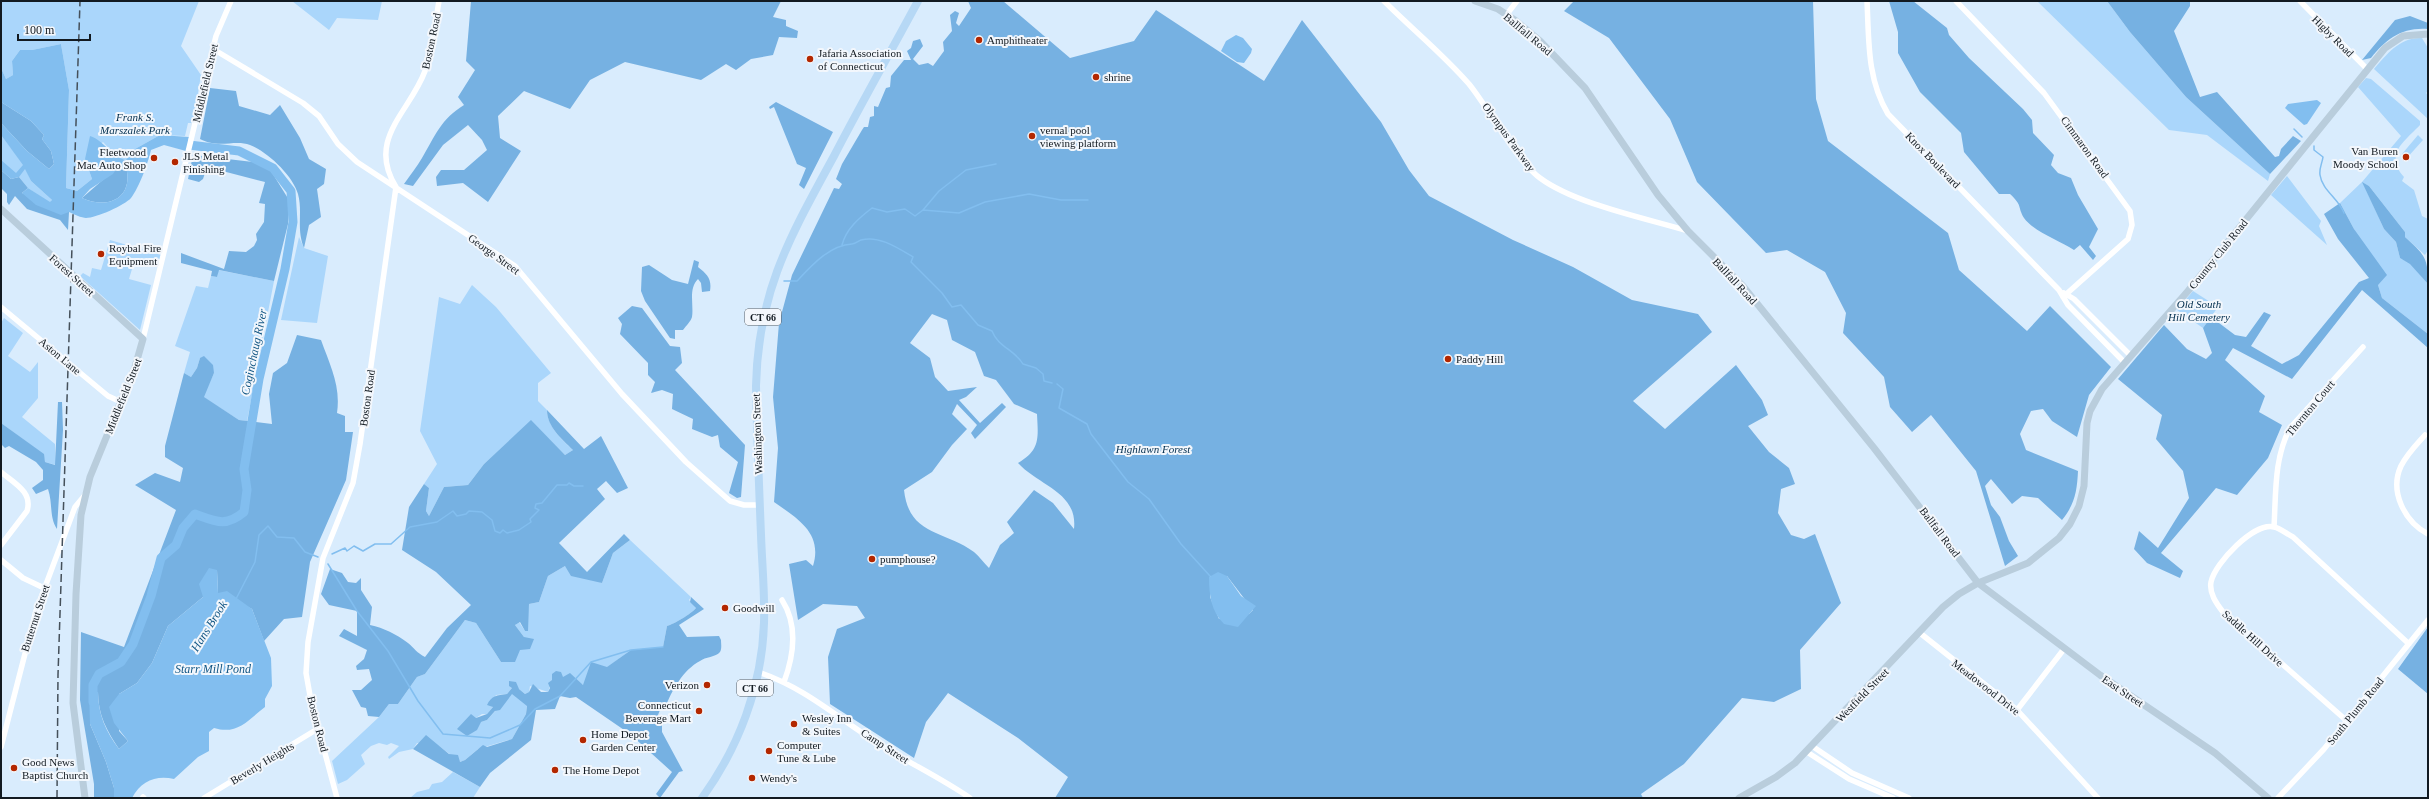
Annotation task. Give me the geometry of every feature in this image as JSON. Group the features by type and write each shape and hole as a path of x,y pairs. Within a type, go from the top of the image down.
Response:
{"highway":[{"name":"Washington Street","path":"702,798 725,762 739,732 751,702 758,672 764,624 756,381 760,335 767,301 791,235 874,82 915,2"}],"main road":[{"name":"Ballfall Road","path":"1475,1 1489,5 1507,14 1540,41 1585,88 1658,195 1688,231 1742,285 1874,448 1978,583"},
{"name":"Country Club Road","path":"1978,583 2028,563 2059,538 2070,524 2079,506 2084,486 2085,438 2090,411 2102,389 2188,291 2367,70 2396,39 2410,34 2428,34"},
{"name":"Forest Street","path":"1,209 144,339"},
{"name":"Middlefield Street","path":"85,798 75,727 73,679 77,564 85,495 144,339"},
{"name":"Westfield Street","path":"1739,798 1776,777 1807,752 1943,608 1959,594 1978,583"},
{"name":"East Street","path":"1978,583 2064,649 2215,753 2268,798"}],"street":[{"name":"Middlefield Street","path":"144,339 214,50 216,36 231,1"},
{"name":"Boston Road","path":"337,798 306,673 308,642 323,558 353,484 396,188 389,177 387,141 394,122 416,91 426,69 439,1"},
{"name":"Olympus Parkway","path":"1384,1 1454,67 1485,104 1525,163 1539,177 1556,188 1576,197 1688,231"},
{"path":"1507,14 1517,1"},
{"name":"Knox Boulevard","path":"1867,1 1872,77 1878,96 1888,114 2059,290 2064,296 2068,305 2125,363"},
{"name":"Cimmaron Road","path":"1956,1 2044,93 2130,211 2132,225 2128,238 2064,296"},
{"name":"Higby Road","path":"2300,1 2367,70"},
{"name":"George Street","path":"214,50 303,103 318,116 338,144 357,162 514,266 622,394 698,474 730,501 744,505 760,505"},
{"name":"Knox Boulevard","path":"2064,296 2074,299 2131,356"},
{"name":"Aston Lane","path":"1,307 108,396 121,402"},
{"name":"Thornton Court","path":"2274,527 2279,457 2283,442 2290,428 2364,348"},
{"path":"2425,435 2411,450 2400,468 2398,486 2400,504 2409,520 2428,534"},
{"path":"1,472 25,492 29,505 27,511 1,545"},
{"name":"Butternut Street","path":"1,747 2,730 26,642 44,588 75,508 85,495"},
{"path":"2274,527 2293,537 2409,644"},
{"name":"Saddle Hill Drive","path":"2274,527 2258,528 2246,536 2217,568 2211,582 2212,598 2223,612 2347,721"},
{"path":"1,560 28,581 44,588"},
{"path":"782,600 789,612 793,636 792,654 784,682"},
{"name":"South Plumb Road","path":"2278,798 2306,769 2347,721 2428,620"},
{"name":"Meadowood Drive","path":"1920,634 1970,675 2017,710 2098,798"},
{"path":"2017,710 2064,649"},
{"name":"Camp Street","path":"758,672 784,682 834,712 899,756 950,784 970,798"},
{"name":"Beverly Heights","path":"204,798 319,728"},
{"path":"1812,746 1852,773 1909,798"},
{"path":"1807,752 1849,779 1893,798"},
{"path":"1849,779 1852,773"}],"green space":[{"name":"Frank S. Marszalek Park","path":"1,1 199,1 181,46 201,75 193,123 188,123 185,136 160,135 135,149 127,160 118,158 103,142 85,159 92,179 77,191 66,188 69,90 61,44 32,50 20,50 12,61 13,75 6,79 1,68"},
{"path":"292,1 382,1 378,20 337,18 329,30"},
{"path":"471,1 781,1 773,17 786,20 786,26 798,31 797,38 779,37 773,55 751,59 736,70 726,64 701,80 625,62 590,80 570,109 524,91 498,116 500,138 521,151 488,202 463,183 437,186 436,177 441,170 464,170 487,150 482,140 468,125 443,145 413,186 404,184 444,122 456,110 464,105 458,97 475,70 466,61"},
{"name":"Highlawn Forest","path":"968,1 1003,1 1070,58 1134,41 1156,10 1264,81 1302,20 1381,122 1409,170 1429,196 1513,240 1573,267 1632,300 1698,314 1712,332 1633,401 1665,429 1736,365 1762,400 1768,415 1748,426 1769,452 1789,468 1795,484 1781,489 1778,513 1791,535 1804,539 1815,534 1841,603 1800,650 1801,689 1774,702 1742,698 1684,764 1641,794 1643,798 1055,798 1068,777 1018,738 948,693 926,722 914,758 830,704 828,657 837,629 865,618 857,606 823,604 798,620 789,564 806,560 813,566 815,554 814,544 806,528 800,521 774,502 778,448 773,397 779,323 792,275 834,188 839,189 842,184 836,179 842,164 864,127 868,127 870,117 874,116 874,106 878,107 886,88 890,87 891,76 904,60 911,60 907,51 911,48 913,41 920,39 923,46 913,59 919,65 928,63 933,66 944,51 943,42 952,31 950,15 955,11 959,13 956,23 959,26 971,8","holes":["932,314 947,320 952,340 975,352 984,376 996,380 1014,404 1037,414 1038,430 1034,448 1031,453 1018,463 1064,498 1070,506 1074,516 1074,529 1053,503 1034,490 1007,522 1014,533 1000,545 989,568 974,552 920,524 913,516 907,505 904,490 932,472 952,445 967,429 952,414 957,404 977,425 971,433 975,439 1006,407 1002,403 980,423 959,400 966,397 977,387 948,391 935,377 930,358 910,343","1210,576 1227,576 1253,610 1249,614 1219,619 1210,597"]},
{"path":"1574,1 1813,1 1816,99 1828,141 1948,233 1959,270 2027,331 2050,306 2111,367 2089,395 2077,437 2052,421 2043,409 2031,411 2020,434 2026,450 2078,471 2073,503 2062,520 2038,498 2022,496 2012,504 1991,479 1985,486 1991,505 2000,517 2009,541 2018,556 2005,566 1976,471 1931,415 1912,432 1890,407 1884,377 1843,333 1846,313 1825,272 1787,250 1766,253 1697,182 1670,119 1609,38 1564,11"},
{"path":"1889,1 1913,1 1947,28 1949,35 1969,58 2023,109 2032,120 2033,133 2054,155 2051,165 2058,173 2071,178 2078,195 2098,229 2089,247 2096,256 2093,260 2080,245 2074,250 2028,223 2014,198 2010,194 1999,194 1964,152 1961,133 1920,92 1898,53 1898,32"},
{"path":"2037,1 2107,1 2130,32 2186,97 2270,174 2268,181 2207,135 2169,130"},
{"path":"2107,1 2190,1 2190,6 2174,31 2200,97 2217,92 2275,157 2279,156 2281,149 2293,136 2301,141 2270,174 2186,97 2130,32"},
{"path":"2410,16 2428,23 2428,29 2402,32 2383,45 2371,58 2362,60 2395,20"},
{"path":"2414,38 2422,38 2428,48 2428,91 2426,93 2428,95 2428,119 2374,69 2389,52 2401,43"},
{"path":"2366,78 2371,79 2420,121 2420,125 2398,149 2396,162 2398,169 2404,177 2402,181 2414,190 2422,216 2428,219 2428,250 2425,255 2405,237 2405,232 2369,186 2363,183 2384,229 2396,242 2400,258 2410,263 2428,284 2428,334 2382,298 2354,229 2340,203 2362,182 2401,136 2358,87"},
{"path":"210,88 236,91 239,106 270,115 280,105 300,138 309,159 326,169 324,184 317,189 321,217 309,225 304,248 300,234 300,207 298,194 291,180 279,165 257,148 244,143 220,144 207,142 200,139"},
{"path":"1,102 31,121 44,135 42,139 51,151 54,164 49,169 27,151 1,123"},
{"path":"776,102 833,132 804,189 799,185 806,168 797,164 774,107 770,109 769,107"},
{"path":"1,135 24,165 31,181 52,200 50,203 28,188 19,177 1,170"},
{"path":"2418,135 2423,140 2406,159 2402,158 2402,154"},
{"path":"193,155 253,162 271,171 289,200 288,224 274,281 219,270 217,277 211,276 212,271 181,263 181,253 224,269 229,251 246,252 254,246 257,240 256,234 264,222 265,204 259,203 265,182 207,167 203,179 199,182 188,179"},
{"path":"120,165 126,167 127,178 126,187 117,199 101,203 82,198"},
{"path":"1,170 11,179 19,177 28,188 22,193 69,212 68,230 60,220 27,209 15,196 9,205 7,202 7,194 1,188"},
{"path":"2287,176 2321,221 2319,226 2327,245 2271,195"},
{"path":"2362,182 2369,186 2405,232 2405,237 2421,253 2426,262 2428,284 2410,264 2400,258 2396,242 2384,229"},
{"path":"2340,203 2354,229 2387,275 2378,285 2382,298 2428,334 2428,348 2362,290 2292,379 2233,348 2225,360 2265,396 2259,412 2282,425 2268,458 2237,495 2216,488 2161,553 2183,571 2180,578 2147,563 2134,549 2139,531 2158,548 2189,498 2183,471 2156,439 2162,415 2118,379 2164,325 2187,349 2206,359 2212,353 2203,328 2211,317 2235,335 2246,337 2264,312 2271,315 2251,346 2282,364 2299,355 2359,282 2369,278 2338,239 2324,214"},
{"path":"299,237 304,248 328,256 317,323 281,320"},
{"path":"110,240 161,255 161,259 148,262 135,259 129,279 151,285 140,330 80,276 83,273 90,277 92,268 101,270"},
{"path":"694,260 699,262 698,267 708,277 710,291 702,292 701,283 698,279 692,292 692,317 690,322 683,330 675,330 675,339 670,338 645,301 641,291 642,267 649,265 672,280 688,284"},
{"path":"218,270 274,281 247,421 239,420 203,397 214,373 200,358 197,368 191,377 184,373 190,352 175,346 196,286 208,288 211,276 217,277"},
{"path":"472,285 496,307 551,373 538,383 538,401 547,410 552,427 564,442 573,450 565,455 531,421 484,464 468,485 444,487 429,516 426,511 429,488 424,484 437,464 420,431 439,297 460,304"},
{"name":"Old South Hill Cemetery","path":"2193,291 2218,307 2203,328 2177,310"},
{"path":"632,306 642,308 670,346 680,347 682,363 675,370 745,445 741,497 737,498 729,493 738,462 720,447 718,435 712,437 692,429 693,419 672,409 673,394 662,390 651,393 655,382 648,375 648,363 620,334 622,324 618,318"},
{"path":"4,318 23,333 8,356 30,372 38,362 38,398 22,417 55,444 56,465 45,462 43,454 1,423 1,323"},
{"path":"297,335 321,340 336,385 338,403 337,413 345,416 345,432 353,432 346,480 310,562 302,617 284,619 264,641 252,609 218,593 217,570 203,597 168,626 152,663 137,683 119,694 119,731 128,741 119,749 101,715 98,692 90,724 106,762 114,788 114,798 94,798 94,784 80,700 81,632 124,647 176,510 135,485 155,473 180,482 183,468 165,457 165,446 184,373 191,377 197,368 200,358 204,356 213,365 214,373 204,397 239,420 272,424 269,394 273,373 287,363"},
{"path":"58,402 62,402 63,430 57,529 53,520 48,489 36,494 32,488 43,480 43,470 36,462 9,446 5,448 1,444 1,423 44,454 45,462 55,465"},
{"path":"547,410 584,449 601,436 628,488 617,493 606,481 597,489 605,499 559,543 587,572 624,534 630,540 613,553 602,583 571,576 565,566 548,576 539,602 529,604 528,631 525,631 520,622 515,625 524,637 534,639 530,649 520,650 515,662 501,662 476,623 465,620 425,674 417,677 398,704 389,704 379,717 368,716 366,708 361,707 352,690 361,690 372,680 369,669 357,670 356,666 364,659 367,650 339,636 344,629 357,636 357,611 329,605 321,594 330,569 342,573 348,582 356,583 361,578 361,590 372,607 370,625 394,634 425,657 447,628 471,605 436,572 402,550 409,507 424,484 429,488 426,511 429,516 444,487 468,485 484,464 531,420 565,455 573,450 552,427"},
{"path":"630,540 691,597 689,600 696,608 667,626 663,647 631,650 583,685 563,677 552,680 548,692 530,686 529,692 525,694 519,689 512,688 507,694 496,695 491,705 493,707 487,714 482,714 476,718 481,722 487,720 512,693 527,705 526,714 512,739 478,749 465,760 460,762 439,746 417,743 413,749 399,752 389,759 388,757 399,746 391,743 387,745 379,743 371,746 361,755 365,764 347,780 338,784 332,761 379,717 389,704 398,704 417,677 425,674 465,620 476,623 501,662 524,637 515,625 519,622 525,631 529,604 539,602 548,576 565,566 602,583 613,553"},
{"path":"691,597 704,609 679,625 687,637 719,636 721,640 721,649 718,654 702,660 683,675 671,694 665,708 660,710 658,715 662,722 662,732 683,771 679,772 660,798 656,794 672,772 630,734 576,697 570,698 560,696 555,709 536,710 531,740 490,773 480,787 413,749 426,735 449,754 458,755 460,762 465,760 483,745 487,747 512,739 526,714 527,706 512,694 500,710 495,711 487,720 481,722 477,730 467,736 457,729 471,714 476,718 487,714 493,707 487,705 490,700 497,696 507,694 512,688 509,686 509,681 516,682 519,689 525,694 529,692 533,684 541,692 548,692 550,688 548,683 552,680 552,674 556,671 561,672 563,677 570,673 583,685 591,662 607,667 631,650 663,647 667,626 696,608 690,602"},
{"path":"2428,627 2428,694 2398,669"},
{"path":"453,772 480,787 473,798 410,798 417,792 429,789 432,784 442,782"}],"water":[{"path":"1236,35 1243,38 1252,49 1244,63 1237,62 1221,51 1226,41"},
{"path":"61,44 69,90 66,188 77,191 92,179 85,159 90,136 100,141 116,156 126,160 135,149 160,135 189,137 186,151 164,145 151,150 143,175 131,198 123,204 103,214 86,218 69,212 61,215 36,205 22,193 28,188 50,202 52,200 31,181 25,169 19,177 11,179 1,170 1,160 16,173 23,165 1,135 1,123 27,151 49,169 54,164 51,151 42,139 44,135 31,121 1,102 1,68 6,79 13,75 12,61 20,50 32,50","holes":["119,165 126,167 126,187 117,199 101,203 82,198 90,189 113,174"]},
{"path":"2317,100 2321,103 2307,124 2304,125 2285,108 2288,104"},
{"name":"Starr Mill Pond","path":"209,568 217,570 218,593 227,591 252,609 271,658 272,686 265,699 265,707 247,722 235,728 222,730 214,728 209,732 209,751 198,757 174,779 155,779 144,783 132,798 114,798 114,788 106,762 90,724 89,692 98,692 101,715 110,736 119,749 128,741 114,723 109,707 119,694 137,683 152,663 168,626 203,597 199,584"},
{"path":"1218,572 1227,576 1241,596 1256,606 1238,627 1224,624 1216,614 1210,596 1209,577"}],"waterway":[{"path":"2294,129 2302,137"},
{"name":"Coginchaug River","path":"93,702 93,685 99,674 121,662 133,644 151,596 161,558 176,545 183,528 195,514 221,522 232,520 244,512 247,490 244,469 259,379 285,269 293,222 291,191 273,168 239,151 181,144"},
{"path":"2314,146 2314,150 2323,157 2320,170 2321,180 2342,208 2344,213"},
{"path":"923,210 939,191 966,170 996,164"},
{"path":"842,245 850,229 872,208 887,212 905,209 915,216 923,210 959,213 985,202 1029,194 1061,200 1088,200"},
{"path":"784,281 797,281 822,257 844,245 855,244 861,240 868,239 875,239 888,243 913,257 911,262 942,293 952,307 961,305 978,325 992,331 998,341 1016,355 1023,364 1036,368 1043,374 1044,381 1052,383"},
{"path":"1057,384 1063,389 1059,408 1087,424 1091,434 1128,482 1149,499 1181,544 1210,576"},
{"name":"Hans Brook","path":"332,554 345,548 347,551 354,546 363,551 375,544 391,544 410,527 437,522 453,511 457,516 466,514 469,511 482,512 492,520 495,531 500,533 503,530 507,533 519,530 531,522 530,519 539,510 535,508 536,504 542,503 557,485 567,485 569,483 574,486 583,486"},
{"name":"Hans Brook","path":"236,599 255,562 259,535 268,526 277,537 294,538 305,552 318,557"},
{"path":"328,564 357,611 388,651 418,701 443,734 490,738 520,725 535,709 560,696 591,662 631,650 663,647"}],"railway":[{"path":"57,798 58,675 80,1"}],"place":[{"name":"Amphitheater","path":"979,40"},
{"name":"Jafaria Association of Connecticut","path":"810,59"},
{"name":"shrine","path":"1096,77"},
{"name":"vernal pool viewing platform","path":"1032,136"},
{"name":"Van Buren Moody School","path":"2406,157"},
{"name":"Fleetwood Mac Auto Shop","path":"154,158"},
{"name":"JLS Metal Finishing","path":"175,162"},
{"name":"Roybal Fire Equipment","path":"101,254"},
{"name":"Paddy Hill","path":"1448,359"},
{"name":"pumphouse?","path":"872,559"},
{"name":"Goodwill","path":"725,608"},
{"name":"Verizon","path":"707,685"},
{"name":"Connecticut Beverage Mart","path":"699,711"},
{"name":"Wesley Inn & Suites","path":"794,724"},
{"name":"Home Depot Garden Center","path":"583,740"},
{"name":"Computer Tune & Lube","path":"769,751"},
{"name":"Good News Baptist Church","path":"14,768"},
{"name":"The Home Depot","path":"555,770"},
{"name":"Wendy's","path":"752,778"}]}
